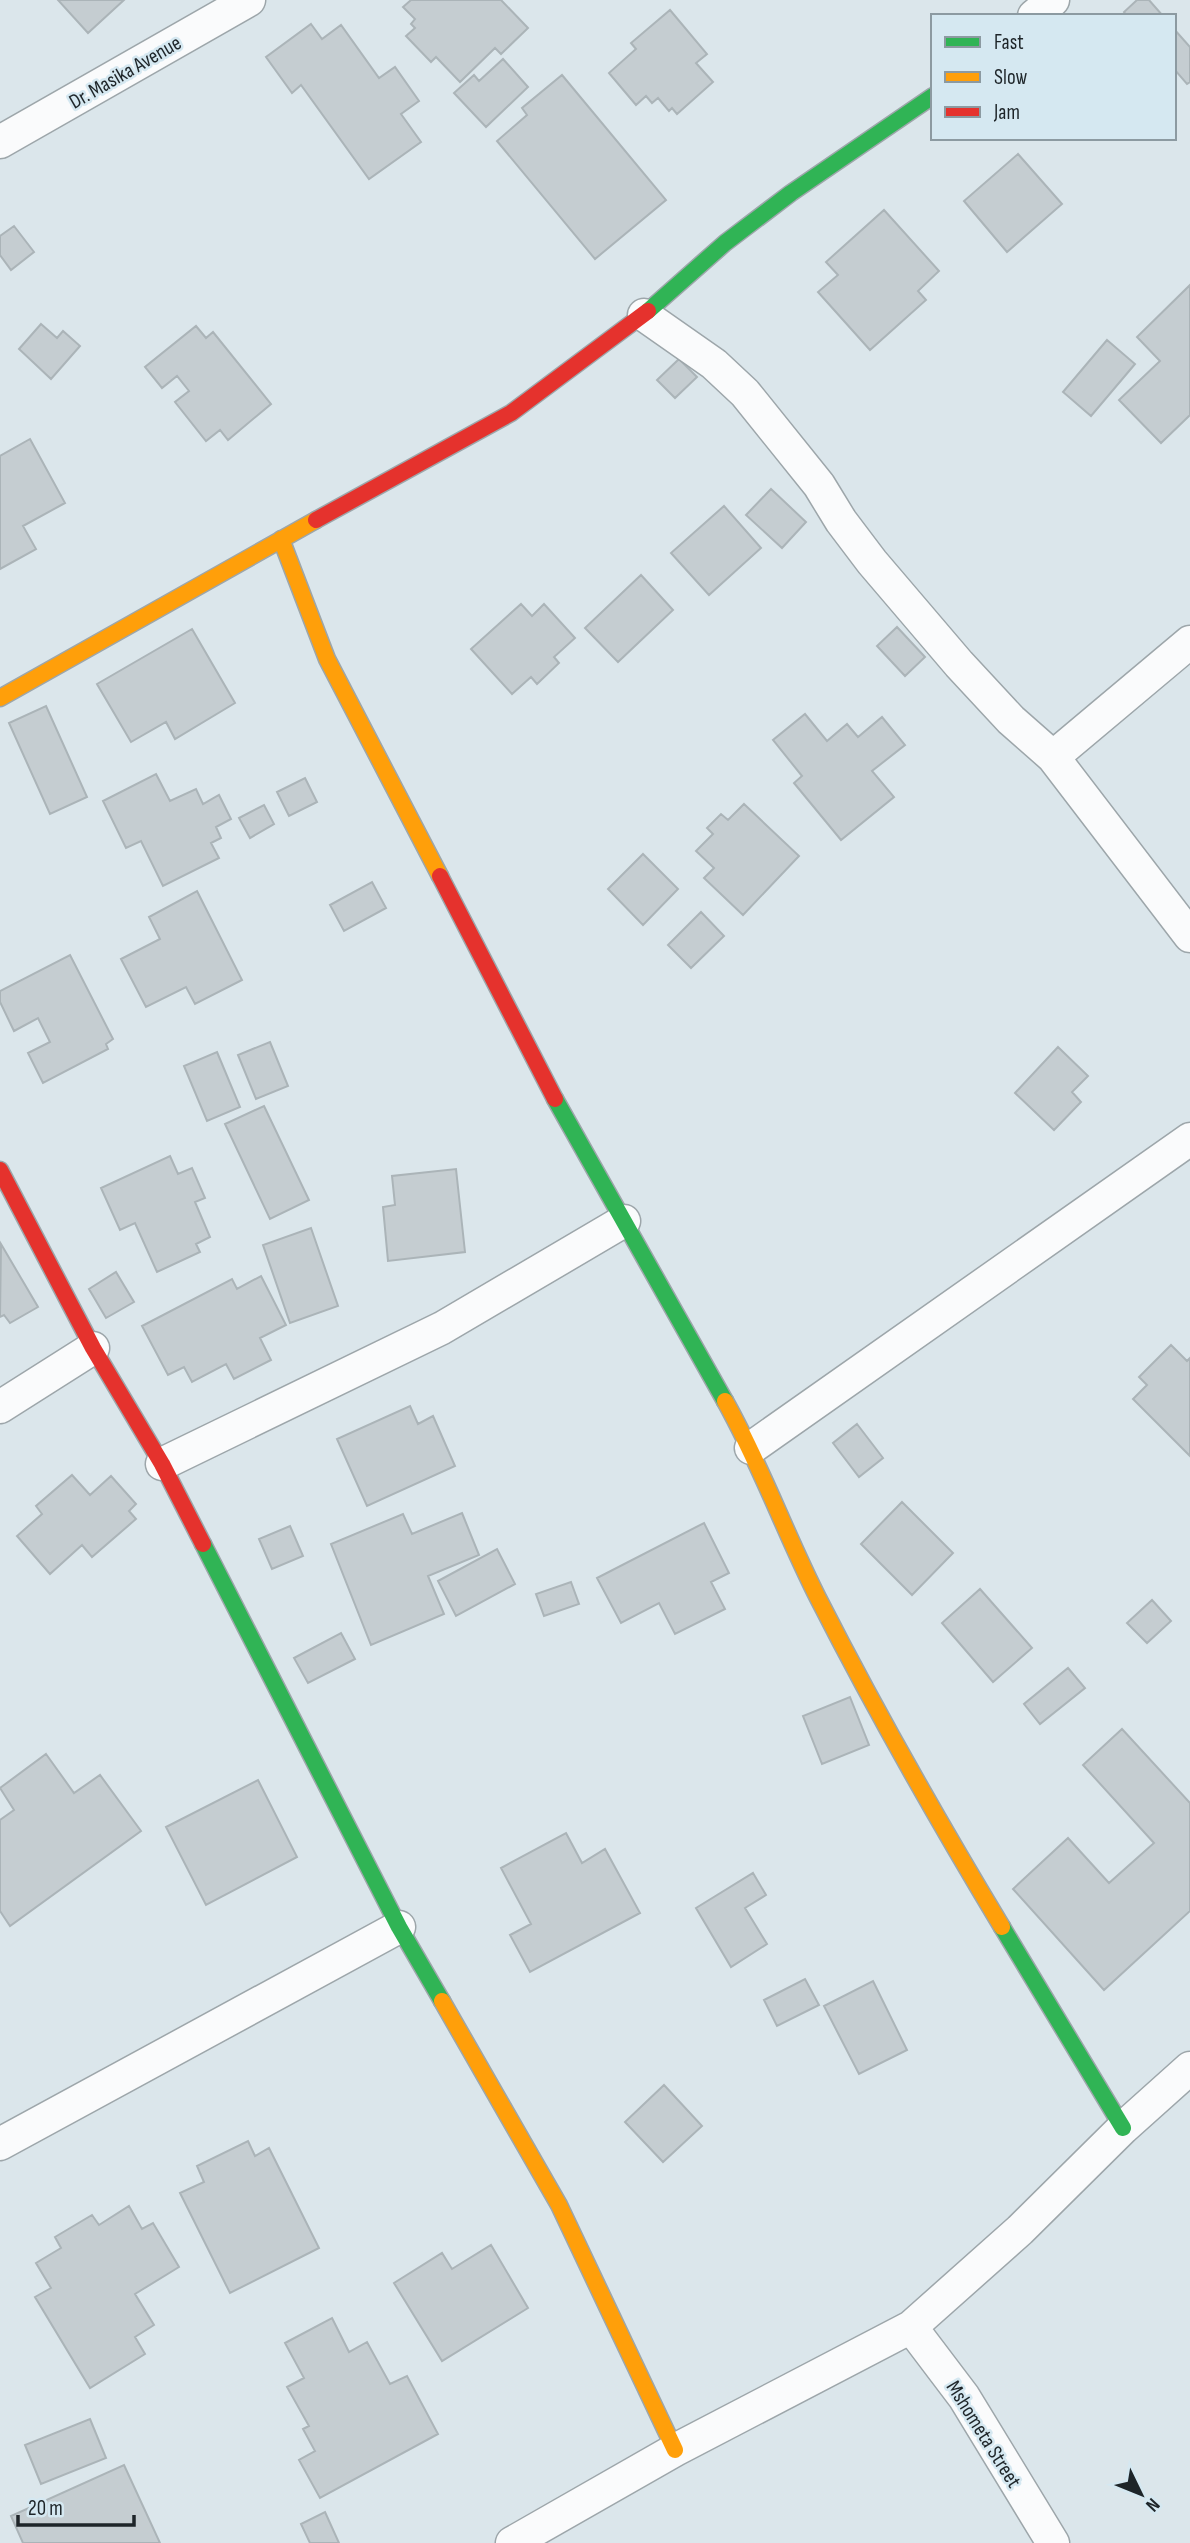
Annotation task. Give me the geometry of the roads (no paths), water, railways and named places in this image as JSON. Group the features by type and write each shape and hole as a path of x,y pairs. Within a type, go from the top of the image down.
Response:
{"street":[{"name":"Dr. Masika Avenue","path":"0,142 249,0"},
{"path":"1036,14 1053,0"},
{"path":"0,698 281,539 512,413 644,315 725,243 791,193 931,97"},
{"path":"644,315 714,364 746,393 819,485 841,521 872,562 923,624 1011,720 1054,757 1190,936"},
{"path":"281,539 327,659 557,1102 751,1448 817,1596 928,1802 1123,2129"},
{"path":"1054,757 1190,642"},
{"path":"751,1448 1190,1139"},
{"path":"0,1170 93,1348 162,1464 399,1927 559,2205 675,2450"},
{"path":"162,1464 442,1328 624,1221"},
{"path":"0,1407 93,1348"},
{"path":"0,2144 399,1927"},
{"path":"512,2543 675,2450 911,2327 1020,2230 1190,2068"},
{"name":"Mshometa Street","path":"911,2327 964,2397 1053,2543"}]}
